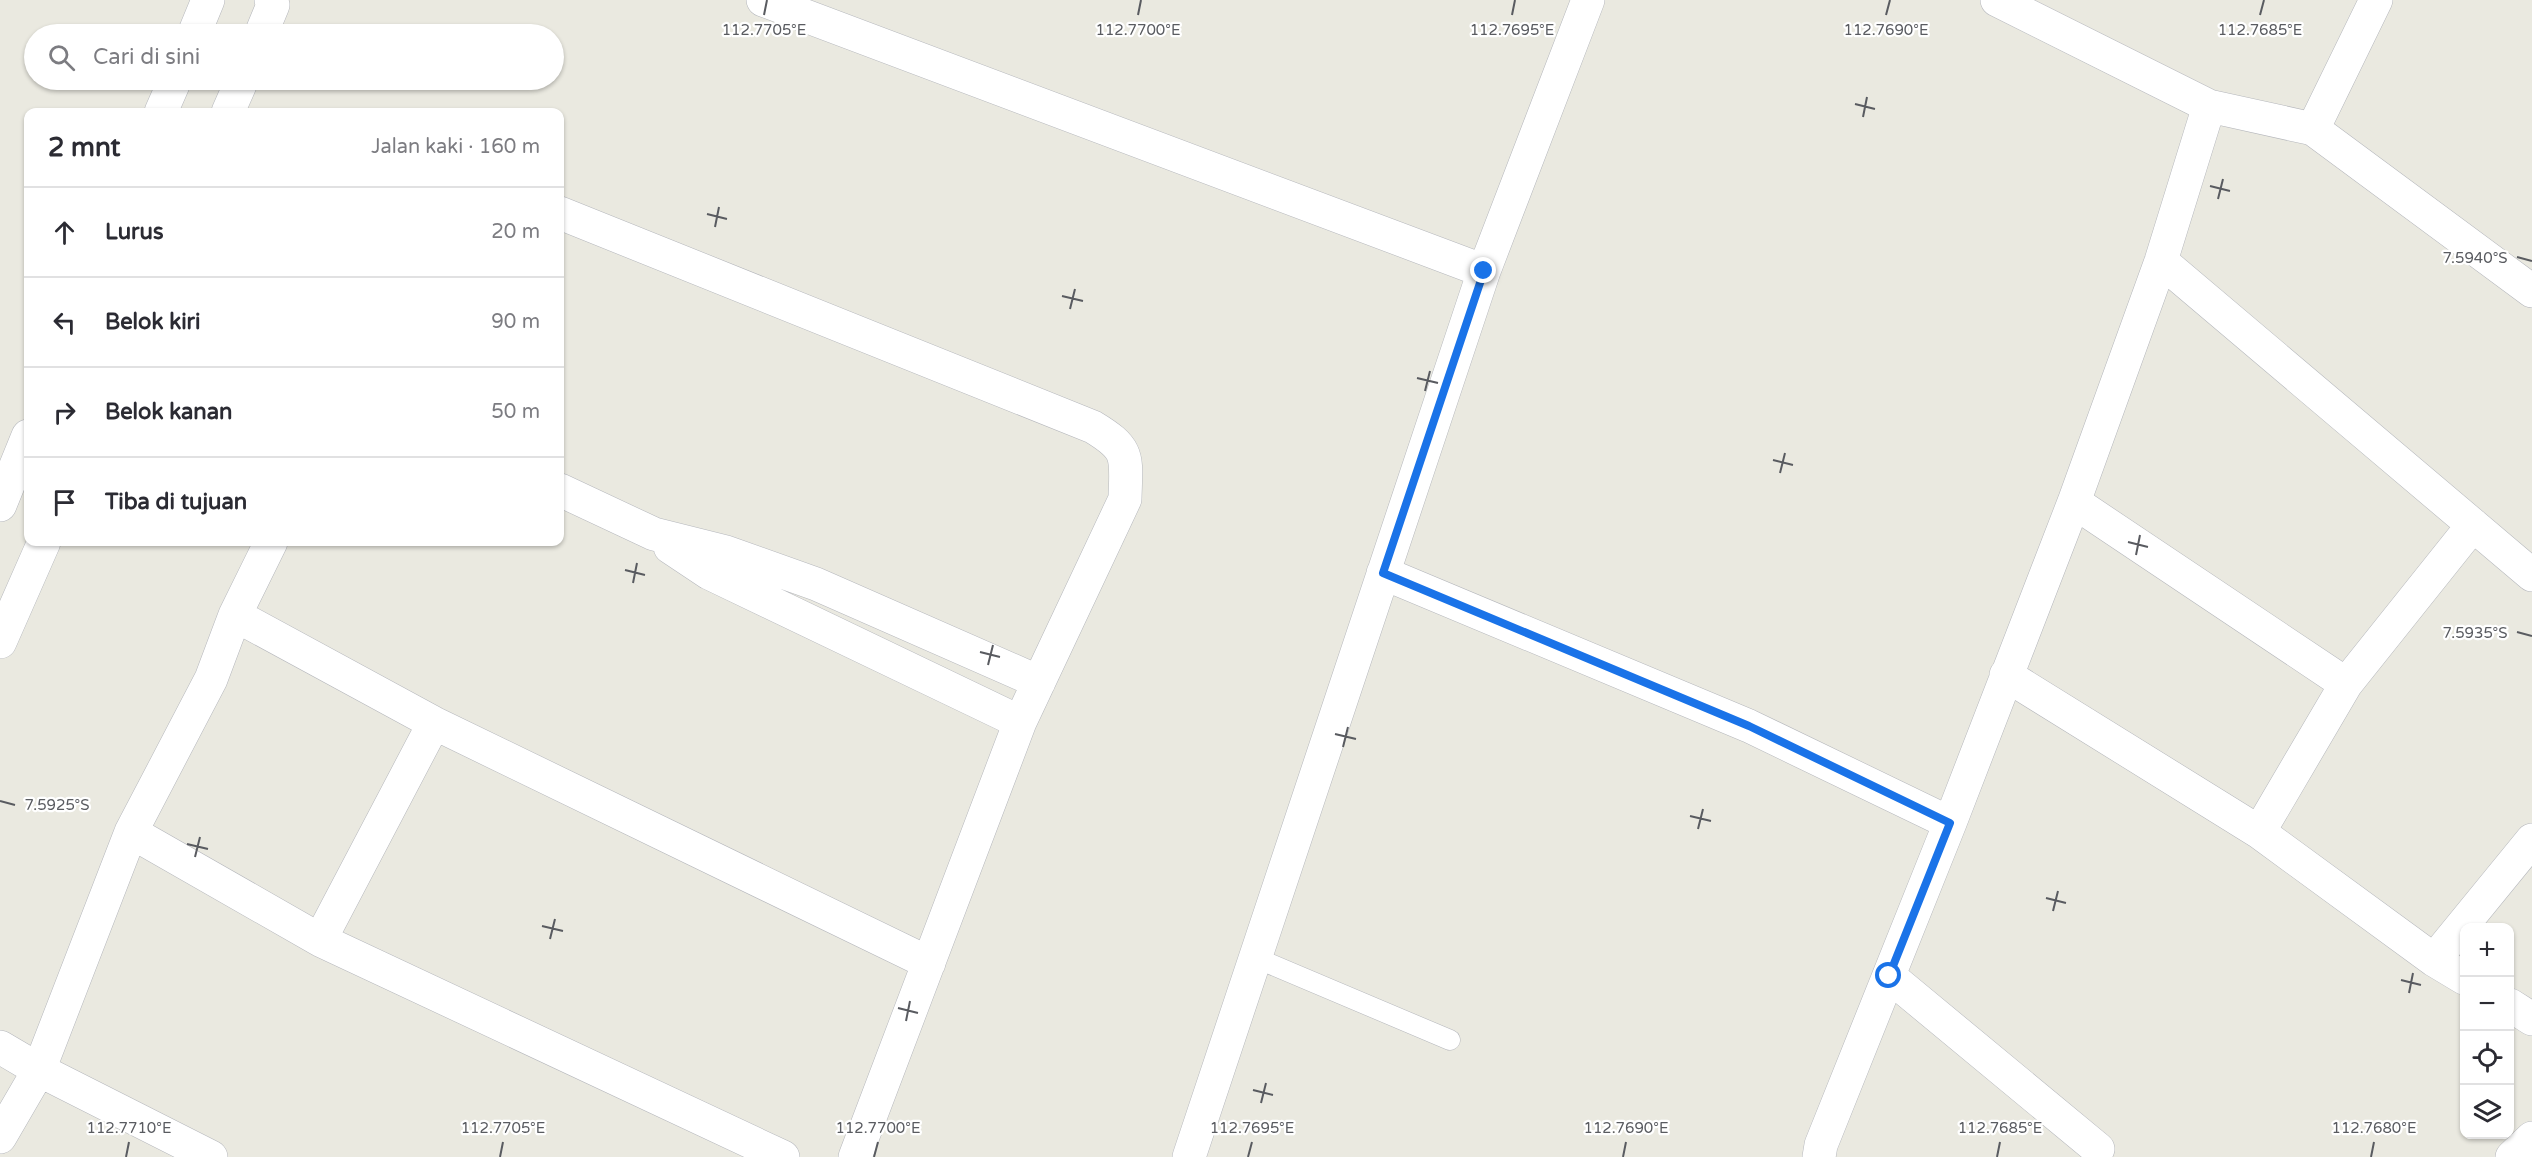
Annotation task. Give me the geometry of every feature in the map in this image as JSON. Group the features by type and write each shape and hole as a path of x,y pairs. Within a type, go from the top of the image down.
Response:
{"street":[{"path":"198,24 208,0"},
{"path":"265,24 273,5 271,0"},
{"path":"763,0 1484,271"},
{"path":"1189,1157 1484,271 1588,0"},
{"path":"1997,0 2209,106 2313,129 2532,291"},
{"path":"2313,129 2376,0"},
{"path":"164,108 171,90"},
{"path":"230,108 238,90"},
{"path":"1819,1157 1821,1145 1950,823 2074,501 2161,261 2209,106"},
{"path":"564,215 1093,427 1116,442 1126,462 1125,499 1020,722 855,1157"},
{"path":"2161,261 2532,575"},
{"path":"0,505 24,446"},
{"path":"564,492 654,534 726,552 816,585 1039,682"},
{"path":"2074,501 2346,684"},
{"path":"2259,832 2346,684 2473,525"},
{"path":"654,534 682,557 709,573 1020,722"},
{"path":"0,642 42,546"},
{"path":"0,1137 39,1070 131,832 211,679 235,615 269,546"},
{"path":"1383,573 1749,726 1950,823"},
{"path":"235,615 434,723 929,963"},
{"path":"2006,675 2259,832 2434,960 2462,977"},
{"path":"320,939 434,723"},
{"path":"131,832 320,939 783,1157"},
{"path":"2434,960 2532,840"},
{"path":"1889,976 2098,1149"},
{"path":"2514,1008 2532,1019"},
{"path":"1,1047 39,1070 210,1157"},
{"path":"2512,1157 2532,1138"}],"lane":[{"path":"1256,958 1450,1040"}],"route":[{"path":"1484,271 1383,573 1749,726 1950,823 1889,976"}]}
